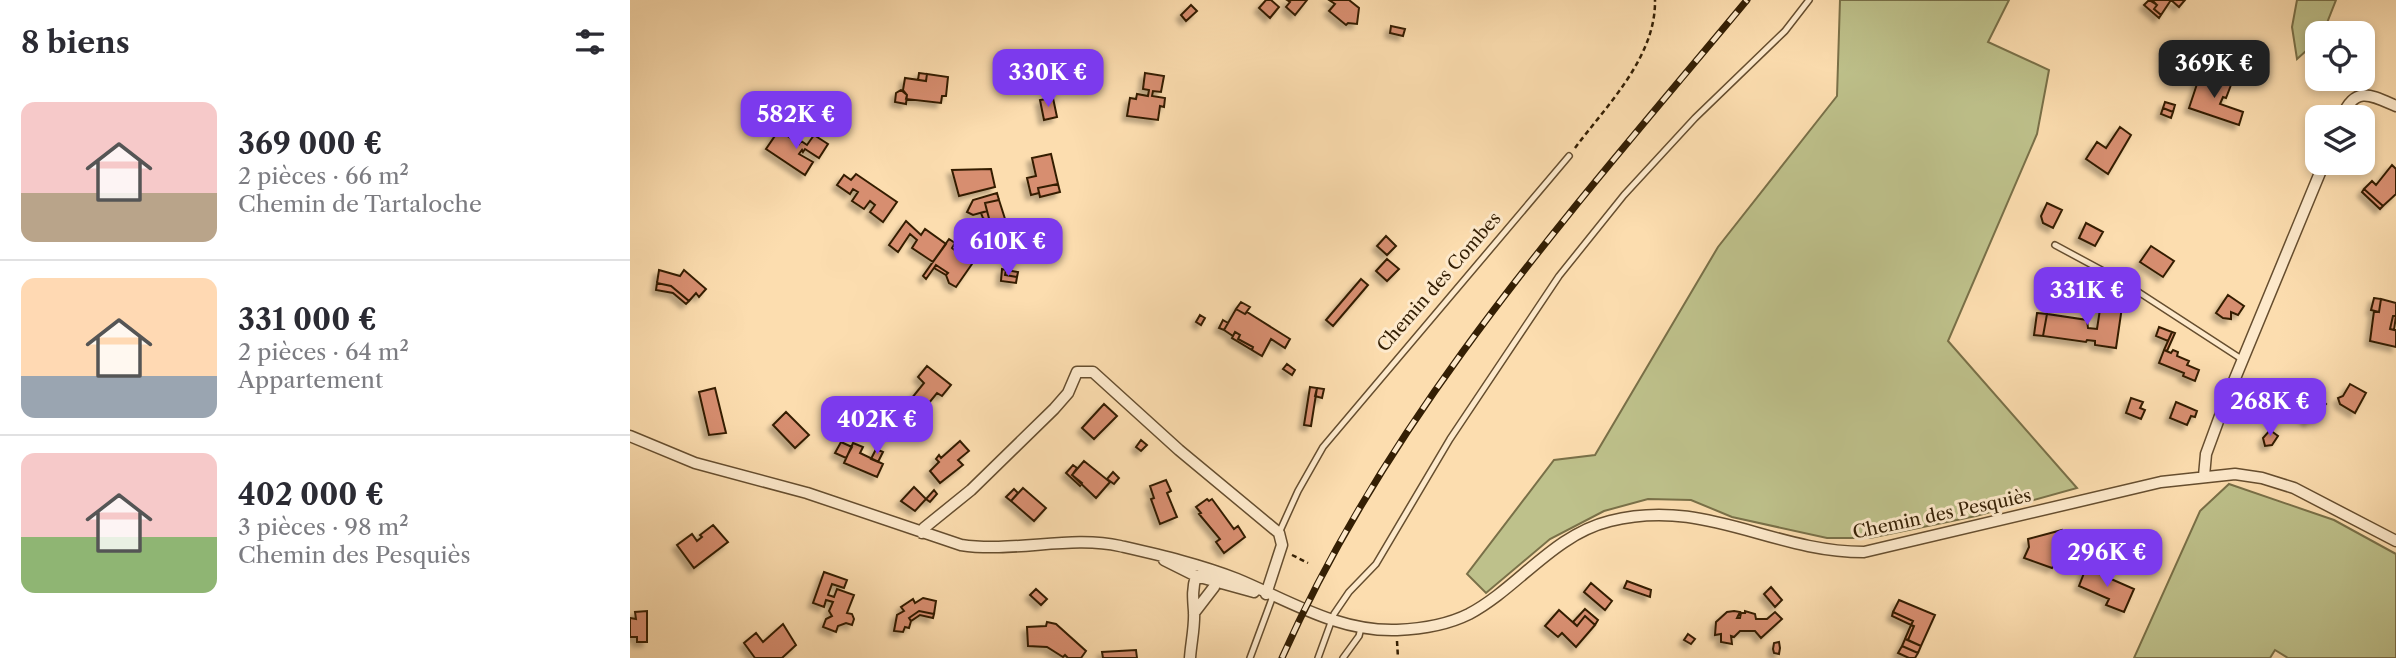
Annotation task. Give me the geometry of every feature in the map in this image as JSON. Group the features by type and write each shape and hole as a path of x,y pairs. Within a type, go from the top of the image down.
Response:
{"street":[{"path":"2350,105 2357,96 2368,94 2396,106"},
{"path":"2204,475 2206,454 2319,175"},
{"path":"922,533 924,528 971,490 1054,409 1068,393 1077,372 1093,372 1100,377 1179,450 1279,533"},
{"name":"Chemin des Pesquiès","path":"630,436 695,463 807,493 961,545 982,548 1091,543 1117,545 1159,557 1182,560 1331,621 1361,628 1417,629 1450,622 1469,614 1556,548 1587,529 1606,521 1659,513 1720,521 1798,545 1836,552 1864,552 2161,482 2204,475 2235,474 2262,478 2294,488 2396,541"},
{"name":"Chemin des Combes","path":"1269,595 1282,545 1279,533"},
{"name":"Chemin des Pesquiès","path":"1159,557 1215,583 1269,595"},
{"path":"1190,658 1194,613 1191,598 1196,576 1208,569 1215,583 1194,613"}],"lane":[{"path":"1318,658 1331,621 1349,592 1377,564 1450,439 1559,276 1624,195 1695,118 1784,30 1809,0"},
{"name":"Chemin des Combes","path":"1279,533 1298,491 1323,447 1569,156"},
{"path":"2055,244 2120,280 2243,360"},
{"path":"1251,658 1269,595"},
{"path":"1343,658 1359,636 1361,628"}],"path":[{"path":"1569,156 1625,81 1646,45 1654,20 1655,0"},
{"path":"1299,558 1308,563"}],"green space":[{"path":"1840,0 2009,0 1988,42 2049,70 2037,134 1948,341 2077,488 1976,516 1870,538 1827,538 1732,517 1691,500 1648,499 1604,511 1550,539 1486,593 1467,574 1554,460 1595,455 1718,247 1837,96"},
{"path":"2297,0 2336,0 2328,21 2305,21 2305,52 2297,59 2292,27"},
{"path":"2229,484 2334,520 2396,554 2396,658 2288,658 2275,650 2270,658 2134,658 2200,511"}],"building":[{"path":"1266,0 1271,0 1279,7 1270,18 1259,8"},
{"path":"1287,0 1307,0 1295,15 1286,7 1290,2"},
{"path":"1329,0 1349,0 1359,8 1357,24 1346,25 1329,11 1335,4"},
{"path":"2149,0 2157,5 2154,9 2161,15 2159,18 2144,5"},
{"path":"2152,0 2171,0 2161,15 2154,9 2157,5"},
{"path":"2171,0 2185,0 2179,7"},
{"path":"1191,5 1197,11 1186,21 1181,15"},
{"path":"1391,26 1405,29 1403,36 1390,33"},
{"path":"919,73 927,74 926,81 918,80"},
{"path":"1145,73 1164,76 1161,92 1153,91 1152,96 1165,98 1164,107 1160,106 1158,120 1127,116 1130,98 1136,99 1137,94 1148,96 1149,90 1143,89"},
{"path":"927,74 948,77 946,96 942,96 941,103 906,99 907,95 903,90 905,78 926,81"},
{"path":"2200,75 2231,85 2226,98 2223,97 2220,104 2243,112 2239,125 2189,108"},
{"path":"901,90 907,95 906,104 895,102 896,93"},
{"path":"1053,98 1057,117 1044,120 1040,100"},
{"path":"2165,102 2175,105 2173,112 2163,108"},
{"path":"2163,108 2173,112 2171,118 2161,114"},
{"path":"2120,127 2131,135 2108,174 2086,159 2097,142 2106,148"},
{"path":"779,130 799,144 801,141 807,145 814,135 828,144 819,158 805,149 799,154 813,162 805,175 766,149"},
{"path":"1051,154 1058,184 1038,188 1039,193 1031,195 1027,178 1036,176 1032,158"},
{"path":"2392,165 2396,169 2396,194 2383,206 2364,189 2372,181 2376,185"},
{"path":"991,169 995,187 959,196 952,170"},
{"path":"856,174 897,202 883,222 870,212 875,205 870,201 864,209 852,201 858,192 853,189 850,194 837,185 844,175 851,180"},
{"path":"1058,184 1060,192 1040,197 1038,188"},
{"path":"2364,189 2383,206 2380,209 2362,192"},
{"path":"997,193 999,200 985,203 987,211 973,215 967,212 973,200"},
{"path":"999,200 1006,222 991,226 985,203"},
{"path":"2047,203 2062,210 2053,228 2043,223 2041,216"},
{"path":"987,211 990,222 983,218 981,213"},
{"path":"906,221 921,235 925,229 946,244 933,262 912,248 917,240 910,234 898,252 889,245"},
{"path":"1006,222 1008,233 1001,229 999,224"},
{"path":"2086,223 2103,232 2095,246 2079,238"},
{"path":"1386,236 1396,246 1387,255 1377,246"},
{"path":"949,239 955,243 952,248 972,264 956,287 949,283 946,275 948,273 936,265 926,279 923,276"},
{"path":"2151,246 2174,261 2163,277 2140,262"},
{"path":"1387,259 1399,269 1387,281 1376,271"},
{"path":"936,265 948,273 946,275 934,268"},
{"path":"1002,269 1006,270 1005,275 1017,277 1016,283 1001,281"},
{"path":"659,270 680,276 684,270 706,289 699,297 696,293 689,301 671,286 657,283"},
{"path":"1006,270 1018,272 1017,277 1005,275"},
{"path":"1361,279 1368,285 1333,326 1326,320"},
{"path":"657,283 671,286 689,301 686,304 673,293 656,290"},
{"path":"2228,295 2244,306 2238,315 2231,312 2231,319 2216,313"},
{"path":"2374,298 2381,299 2379,312 2371,310"},
{"path":"2381,299 2396,303 2396,316 2393,316 2390,329 2396,330 2396,347 2370,341 2374,311 2379,312"},
{"path":"1241,302 1250,307 1245,314 1236,309"},
{"path":"2101,303 2122,307 2116,348 2095,345 2095,341 2043,336 2047,314 2087,320 2088,328 2097,329"},
{"path":"1236,309 1245,314 1247,312 1290,339 1285,348 1271,339 1262,356 1252,350 1253,347 1238,339 1240,335 1235,332 1233,336 1224,330"},
{"path":"2037,313 2047,314 2043,336 2034,335"},
{"path":"1200,315 1205,318 1201,325 1196,322"},
{"path":"2393,316 2396,316 2394,330 2390,329"},
{"path":"1223,320 1228,323 1224,330 1219,328"},
{"path":"2159,327 2172,332 2168,341 2156,336"},
{"path":"1235,332 1240,335 1238,339 1253,347 1252,350 1232,338"},
{"path":"2172,332 2175,333 2167,351 2164,350"},
{"path":"2164,350 2178,352 2177,356 2189,361 2187,365 2199,370 2195,381 2183,376 2184,373 2159,363"},
{"path":"1287,364 1295,370 1292,375 1283,369"},
{"path":"927,366 951,385 942,396 937,393 924,409 911,399 924,383 918,377"},
{"path":"2286,383 2291,386 2284,399 2282,391"},
{"path":"2297,384 2313,393 2309,396 2313,399 2317,395 2326,404 2321,409 2324,411 2308,422 2300,412 2286,405 2284,399 2291,386 2295,388"},
{"path":"2350,384 2366,393 2355,413 2340,404 2338,398 2343,396"},
{"path":"1310,387 1317,388 1311,426 1304,425"},
{"path":"715,388 726,433 709,435 699,392"},
{"path":"1317,388 1324,389 1322,398 1315,396"},
{"path":"2131,398 2143,402 2140,408 2145,410 2141,419 2126,413"},
{"path":"2176,402 2197,411 2187,425 2170,418"},
{"path":"1104,404 1117,416 1094,439 1082,428"},
{"path":"786,412 809,435 795,448 773,425"},
{"path":"2270,430 2278,436 2272,445 2265,446 2263,438"},
{"path":"1141,440 1147,445 1141,451 1136,447"},
{"path":"960,441 969,451 958,460 963,465 940,483 930,471 939,462 936,459 939,455 941,458"},
{"path":"841,442 852,447 846,458 835,453"},
{"path":"853,443 863,447 860,453 883,464 877,477 844,463"},
{"path":"876,449 883,452 878,462 871,459"},
{"path":"1084,461 1110,482 1096,498 1072,475"},
{"path":"1073,465 1077,468 1072,475 1082,483 1080,486 1066,473"},
{"path":"1113,472 1119,478 1114,484 1107,479"},
{"path":"1166,480 1171,491 1167,493 1177,517 1160,524 1151,499 1154,498 1150,486"},
{"path":"914,487 926,499 915,511 901,501"},
{"path":"1023,488 1046,508 1034,521 1011,501"},
{"path":"1014,489 1018,493 1011,501 1006,497"},
{"path":"934,490 937,494 930,502 926,499"},
{"path":"1207,499 1212,499 1234,529 1238,526 1245,537 1224,553 1216,542 1220,539 1196,507"},
{"path":"713,525 728,542 694,568 677,545 692,534 697,541 702,537 700,535"},
{"path":"2062,530 2070,544 2052,568 2024,558 2029,547 2028,539"},
{"path":"2086,568 2134,589 2124,612 2106,605 2109,599 2079,586"},
{"path":"824,572 847,580 844,588 832,584 828,595 834,597 837,589 854,595 847,613 852,614 852,625 846,623 838,626 836,632 823,627 826,619 832,616 829,611 833,602 826,600 824,607 813,603"},
{"path":"1627,581 1651,590 1650,597 1624,588"},
{"path":"1591,583 1612,601 1605,610 1584,592"},
{"path":"1771,587 1782,600 1775,607 1764,594"},
{"path":"1036,589 1047,599 1041,605 1030,595"},
{"path":"923,598 936,601 934,614 919,611 909,618 909,628 905,627 903,632 894,631 897,615 904,611 901,607 913,599 915,603"},
{"path":"1899,600 1935,615 1921,646 1908,640 1914,626 1911,625 1913,621 1893,612"},
{"path":"1585,609 1598,620 1595,625 1585,616 1577,626 1573,622"},
{"path":"1559,610 1577,626 1585,616 1595,625 1576,647 1562,633 1558,637 1545,626"},
{"path":"647,611 647,642 637,642 637,637 630,637 630,618 636,619 635,612"},
{"path":"919,611 934,614 933,618 920,615 911,621 909,618"},
{"path":"1745,611 1755,614 1756,619 1767,619 1775,612 1782,619 1761,638 1755,631 1740,631 1734,637 1731,636 1732,644 1721,642 1721,634 1715,635 1716,622 1727,612 1740,612 1737,618"},
{"path":"1893,612 1913,621 1911,625 1892,616"},
{"path":"1047,622 1056,624 1086,651 1081,658 1068,658 1065,655 1063,657 1047,647 1028,646 1027,627 1046,626"},
{"path":"783,624 796,645 782,658 755,658 744,643 756,633 763,642"},
{"path":"1911,625 1914,626 1908,640 1905,639"},
{"path":"1688,634 1695,639 1691,644 1684,640"},
{"path":"1905,639 1921,646 1918,653 1902,646"},
{"path":"1779,642 1779,654 1774,653 1774,643"},
{"path":"1902,646 1918,653 1915,658 1898,653"},
{"path":"1136,650 1137,658 1103,658 1102,652"}],"railway":[{"path":"1282,658 1327,567 1377,479 1432,395 1491,313 1553,234 1747,0"}]}
